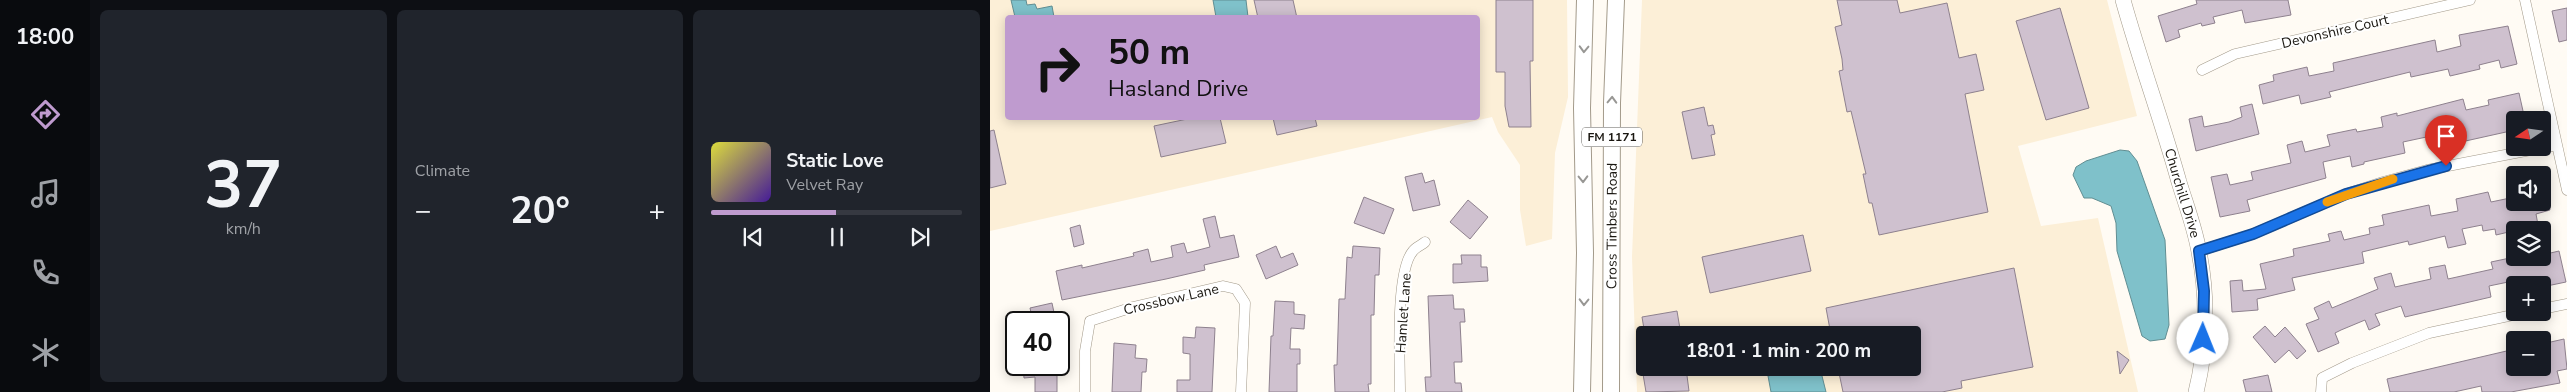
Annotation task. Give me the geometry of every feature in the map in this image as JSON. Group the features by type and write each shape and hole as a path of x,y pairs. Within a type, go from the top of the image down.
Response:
{"main road":[{"name":"Cross Timbers Road","path":"1582,392 1585,253 1582,108 1585,0"},
{"name":"Cross Timbers Road","path":"1611,392 1612,103 1616,0"},
{"path":"1585,253 1612,253"}],"street":[{"name":"Churchill Drive","path":"2123,0 2136,48 2161,117 2199,251 2204,291 2204,320 2200,376 2196,392"},
{"name":"Devonshire Court","path":"2202,70 2235,54 2470,0"},
{"path":"2525,0 2567,190"},
{"path":"2199,251 2253,234 2346,194 2383,182 2446,166 2557,145"},
{"name":"Hamlet Lane","path":"1400,392 1400,321 1404,275 1412,251 1426,242"},
{"name":"Crossbow Lane","path":"1085,392 1084,351 1090,321 1133,307 1223,286 1236,288 1245,303 1241,392"},
{"path":"2551,307 2567,304"},
{"path":"2321,392 2322,378 2398,344 2429,333 2506,316"}],"shaded area":[{"path":"990,0 1567,0 1568,97 1555,153 1552,239 1526,246 1520,210 1520,165 1498,132 1492,117 1480,120 1480,15 1005,15 1005,120 1479,120 990,231"},
{"path":"1642,0 2107,0 2137,116 2018,146 2041,226 2098,218 2138,392 1637,392 1636,376 1921,376 1921,326 1636,326 1636,365 1632,257"}],"water":[{"path":"1011,0 1026,0 1027,5 1035,4 1037,9 1052,6 1054,15 1015,15"},
{"path":"1213,0 1246,0 1248,15 1216,15"},
{"path":"2120,150 2129,151 2137,161 2165,240 2169,325 2165,339 2150,341 2142,336 2117,251 2116,223 2111,206 2092,198 2084,198 2073,175 2076,167 2086,161"},
{"path":"1768,376 1822,376 1826,392 1771,392"}],"building":[{"path":"1254,0 1293,0 1296,15 1257,15"},
{"path":"1496,0 1533,0 1533,61 1530,61 1531,127 1509,127 1505,106 1505,72 1496,72"},
{"path":"1837,0 1897,0 1900,13 1947,3 1959,58 1976,54 1984,90 1965,94 1988,212 1879,235 1872,203 1869,203 1863,174 1866,174 1851,111 1847,112 1839,71 1843,70 1842,59 1835,27 1842,25"},
{"path":"2196,0 2288,0 2291,15 2245,23 2242,10 2213,17 2215,23 2202,26 2201,23 2178,30 2180,37 2166,42 2158,16 2197,4"},
{"path":"2060,8 2089,108 2046,120 2016,21"},
{"path":"2567,8 2567,40 2559,42 2552,11"},
{"path":"2508,26 2517,64 2501,68 2499,60 2479,65 2480,69 2450,76 2448,69 2411,77 2410,72 2329,92 2331,97 2301,104 2299,95 2263,104 2259,85 2274,81 2273,75 2307,67 2309,76 2334,71 2333,63 2435,40 2437,52 2461,46 2459,35"},
{"path":"2519,93 2523,111 2506,111 2506,132 2434,148 2431,136 2403,142 2405,153 2364,162 2364,164 2352,167 2350,156 2323,162 2326,178 2247,200 2250,211 2220,217 2211,177 2227,174 2230,185 2253,180 2251,172 2291,163 2287,145 2302,141 2305,152 2330,146 2327,135 2356,129 2357,132 2383,127 2381,117 2397,113 2397,116 2463,99 2466,110 2489,105 2488,100"},
{"path":"2252,104 2259,134 2196,151 2189,119 2202,116 2204,127 2229,122 2242,117 2240,107"},
{"path":"1704,107 1708,126 1713,125 1715,134 1711,135 1715,155 1692,159 1682,112"},
{"path":"1182,120 1220,120 1226,143 1161,157 1154,126"},
{"path":"1273,120 1316,120 1317,126 1277,135"},
{"path":"994,130 1006,184 990,188 990,131"},
{"path":"1422,173 1425,183 1434,180 1440,205 1413,211 1405,177"},
{"path":"2488,192 2491,202 2506,199 2506,211 2546,211 2536,214 2537,221 2506,221 2506,233 2496,235 2495,229 2483,231 2482,225 2462,229 2466,244 2448,248 2445,236 2409,245 2408,241 2362,252 2364,263 2292,278 2295,290 2257,299 2258,310 2232,312 2230,281 2242,280 2243,291 2266,289 2260,264 2294,256 2293,249 2330,241 2328,234 2341,231 2344,240 2370,234 2369,228 2384,225 2382,215 2429,205 2431,216 2458,211 2456,199"},
{"path":"1364,197 1394,209 1384,234 1354,223"},
{"path":"1468,200 1488,217 1470,239 1450,222"},
{"path":"1215,216 1220,238 1234,235 1239,257 1204,265 1205,270 1062,300 1056,271 1082,265 1082,268 1134,256 1133,253 1148,249 1151,262 1173,257 1171,246 1184,243 1187,253 1210,247 1203,219"},
{"path":"1080,225 1084,244 1074,247 1070,228"},
{"path":"1803,235 1811,271 1710,293 1702,257"},
{"path":"1276,246 1281,258 1293,253 1298,265 1266,279 1256,255"},
{"path":"1353,246 1380,248 1379,275 1375,275 1374,315 1371,315 1371,384 1368,384 1369,392 1335,392 1334,365 1337,365 1339,299 1345,299 1347,257 1352,258"},
{"path":"2559,251 2566,282 2551,285 2551,276 2506,276 2506,282 2489,286 2491,297 2405,317 2401,306 2375,314 2380,325 2369,330 2365,320 2335,333 2339,343 2318,352 2306,324 2319,319 2314,308 2329,301 2332,308 2378,289 2374,278 2391,273 2395,287 2431,279 2429,268 2445,265 2448,279 2493,269 2491,262 2506,259 2506,266 2551,266 2551,253"},
{"path":"1461,255 1481,255 1481,267 1487,267 1488,281 1453,283 1453,264 1462,264"},
{"path":"2014,268 2033,367 1961,381 1962,388 1942,392 1843,392 1840,376 1921,376 1921,326 1829,326 1826,308"},
{"path":"1453,295 1454,309 1464,309 1465,322 1460,322 1462,362 1454,362 1455,383 1461,383 1462,392 1426,392 1425,377 1431,377 1428,296"},
{"path":"1275,301 1294,302 1294,314 1305,315 1304,329 1291,328 1290,349 1300,349 1300,364 1297,364 1297,392 1269,392 1271,336 1273,336"},
{"path":"1052,303 1054,311 1031,311 1030,308"},
{"path":"1677,311 1680,326 1644,326 1642,317"},
{"path":"2265,326 2275,337 2285,327 2306,351 2297,359 2289,350 2275,363 2253,337"},
{"path":"1196,327 1215,328 1212,392 1177,392 1177,380 1190,380 1190,354 1183,353 1183,337 1195,338"},
{"path":"2564,339 2567,369 2557,371 2560,383 2511,392 2482,392 2481,386 2454,392 2390,392 2387,379 2506,351 2506,376 2551,376 2551,342"},
{"path":"1114,343 1136,345 1135,358 1147,359 1146,372 1142,372 1141,392 1112,392"},
{"path":"2117,351 2129,360 2120,374"},
{"path":"2268,375 2272,392 2246,392 2243,380"},
{"path":"1024,376 1057,376 1057,392 1035,392 1035,377 1024,378"},
{"path":"1643,376 1687,376 1689,391 1646,392"}],"slow traffic":[{"path":"2327,202 2393,179"}],"route":[{"path":"2203,339 2204,291 2199,251 2253,234 2346,194 2383,182 2446,166"}]}
